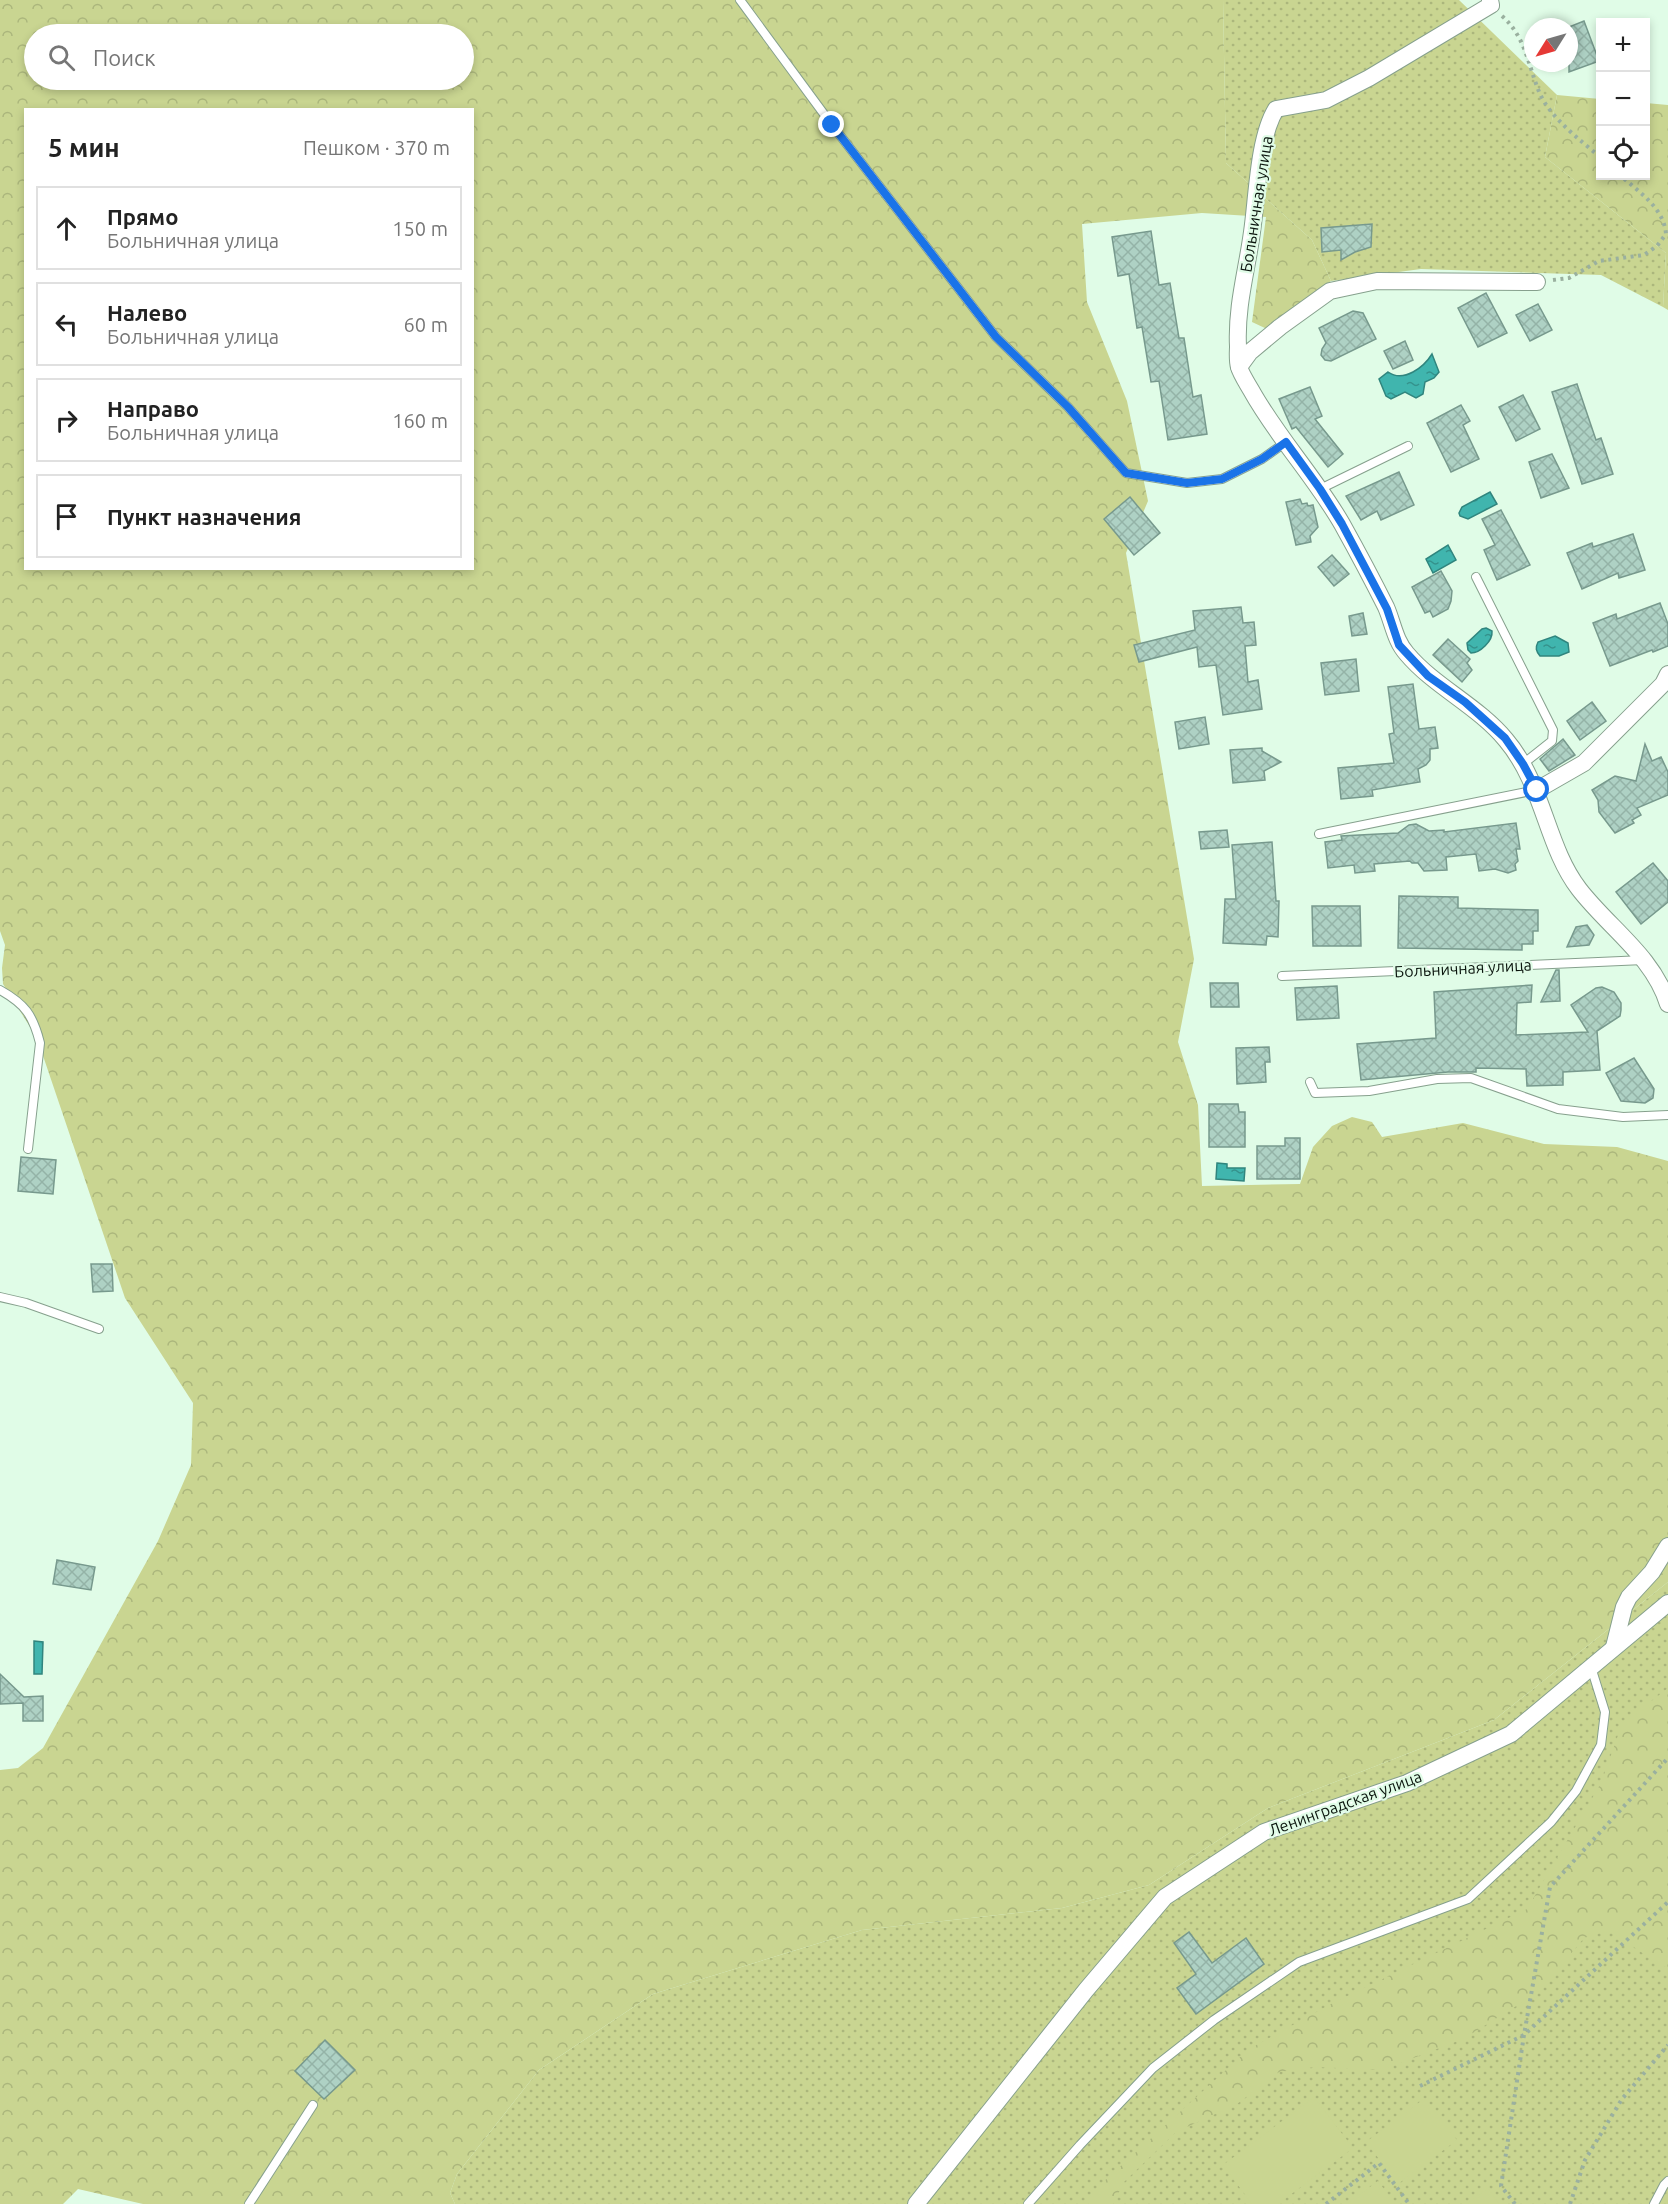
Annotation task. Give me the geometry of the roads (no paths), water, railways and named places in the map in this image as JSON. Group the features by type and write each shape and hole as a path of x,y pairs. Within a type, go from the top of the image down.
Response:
{"street":[{"name":"Больничная улица","path":"1491,3 1369,78 1326,100 1276,110 1271,118 1258,172 1252,232 1238,307 1239,367 1262,410 1320,489 1342,524 1387,609 1399,645 1428,676 1465,702 1505,738 1537,790 1563,860 1578,888 1645,960 1662,985 1668,1004"},
{"path":"1239,367 1250,352 1330,291 1377,281 1537,282"},
{"path":"1537,790 1584,763 1663,684 1668,675"},
{"path":"1614,1647 1624,1607 1629,1597 1652,1572 1668,1546"},
{"name":"Ленинградская улица","path":"916,2204 1086,1990 1165,1897 1264,1832 1407,1783 1511,1734 1668,1603"}],"lane":[{"path":"740,0 832,125 996,337 1068,407 1126,473 1187,483 1222,479 1262,459 1286,442"},
{"path":"1320,489 1408,447"},
{"path":"1476,577 1553,730 1552,741 1523,764"},
{"path":"1319,834 1537,790"},
{"name":"Больничная улица","path":"1282,976 1645,960"},
{"path":"0,990 20,1001 35,1026 40,1042 28,1149"},
{"path":"1310,1082 1315,1093 1369,1091 1437,1079 1471,1078 1558,1109 1623,1117 1668,1114"},
{"path":"0,1297 26,1303 99,1329"},
{"path":"1028,2204 1153,2068 1214,2020 1299,1962 1468,1899 1551,1822 1576,1791 1601,1745 1605,1712 1591,1667"},
{"path":"249,2204 313,2105"},
{"path":"1654,2204 1664,2184 1668,2181"}],"water":[{"path":"1432,354 1439,372 1434,378 1425,382 1423,394 1416,398 1405,392 1391,399 1386,396 1379,379 1388,372 1400,376 1407,375 1424,364"},
{"path":"1490,492 1497,504 1468,519 1460,516 1462,507"},
{"path":"1448,545 1456,560 1433,573 1426,559"},
{"path":"1486,628 1492,631 1490,639 1482,649 1471,653 1467,643"},
{"path":"1555,636 1568,643 1569,652 1559,656 1540,656 1536,649 1538,642"},
{"path":"1217,1163 1227,1164 1227,1168 1245,1168 1244,1181 1216,1179"},
{"path":"34,1641 43,1642 42,1674 34,1674"}]}
